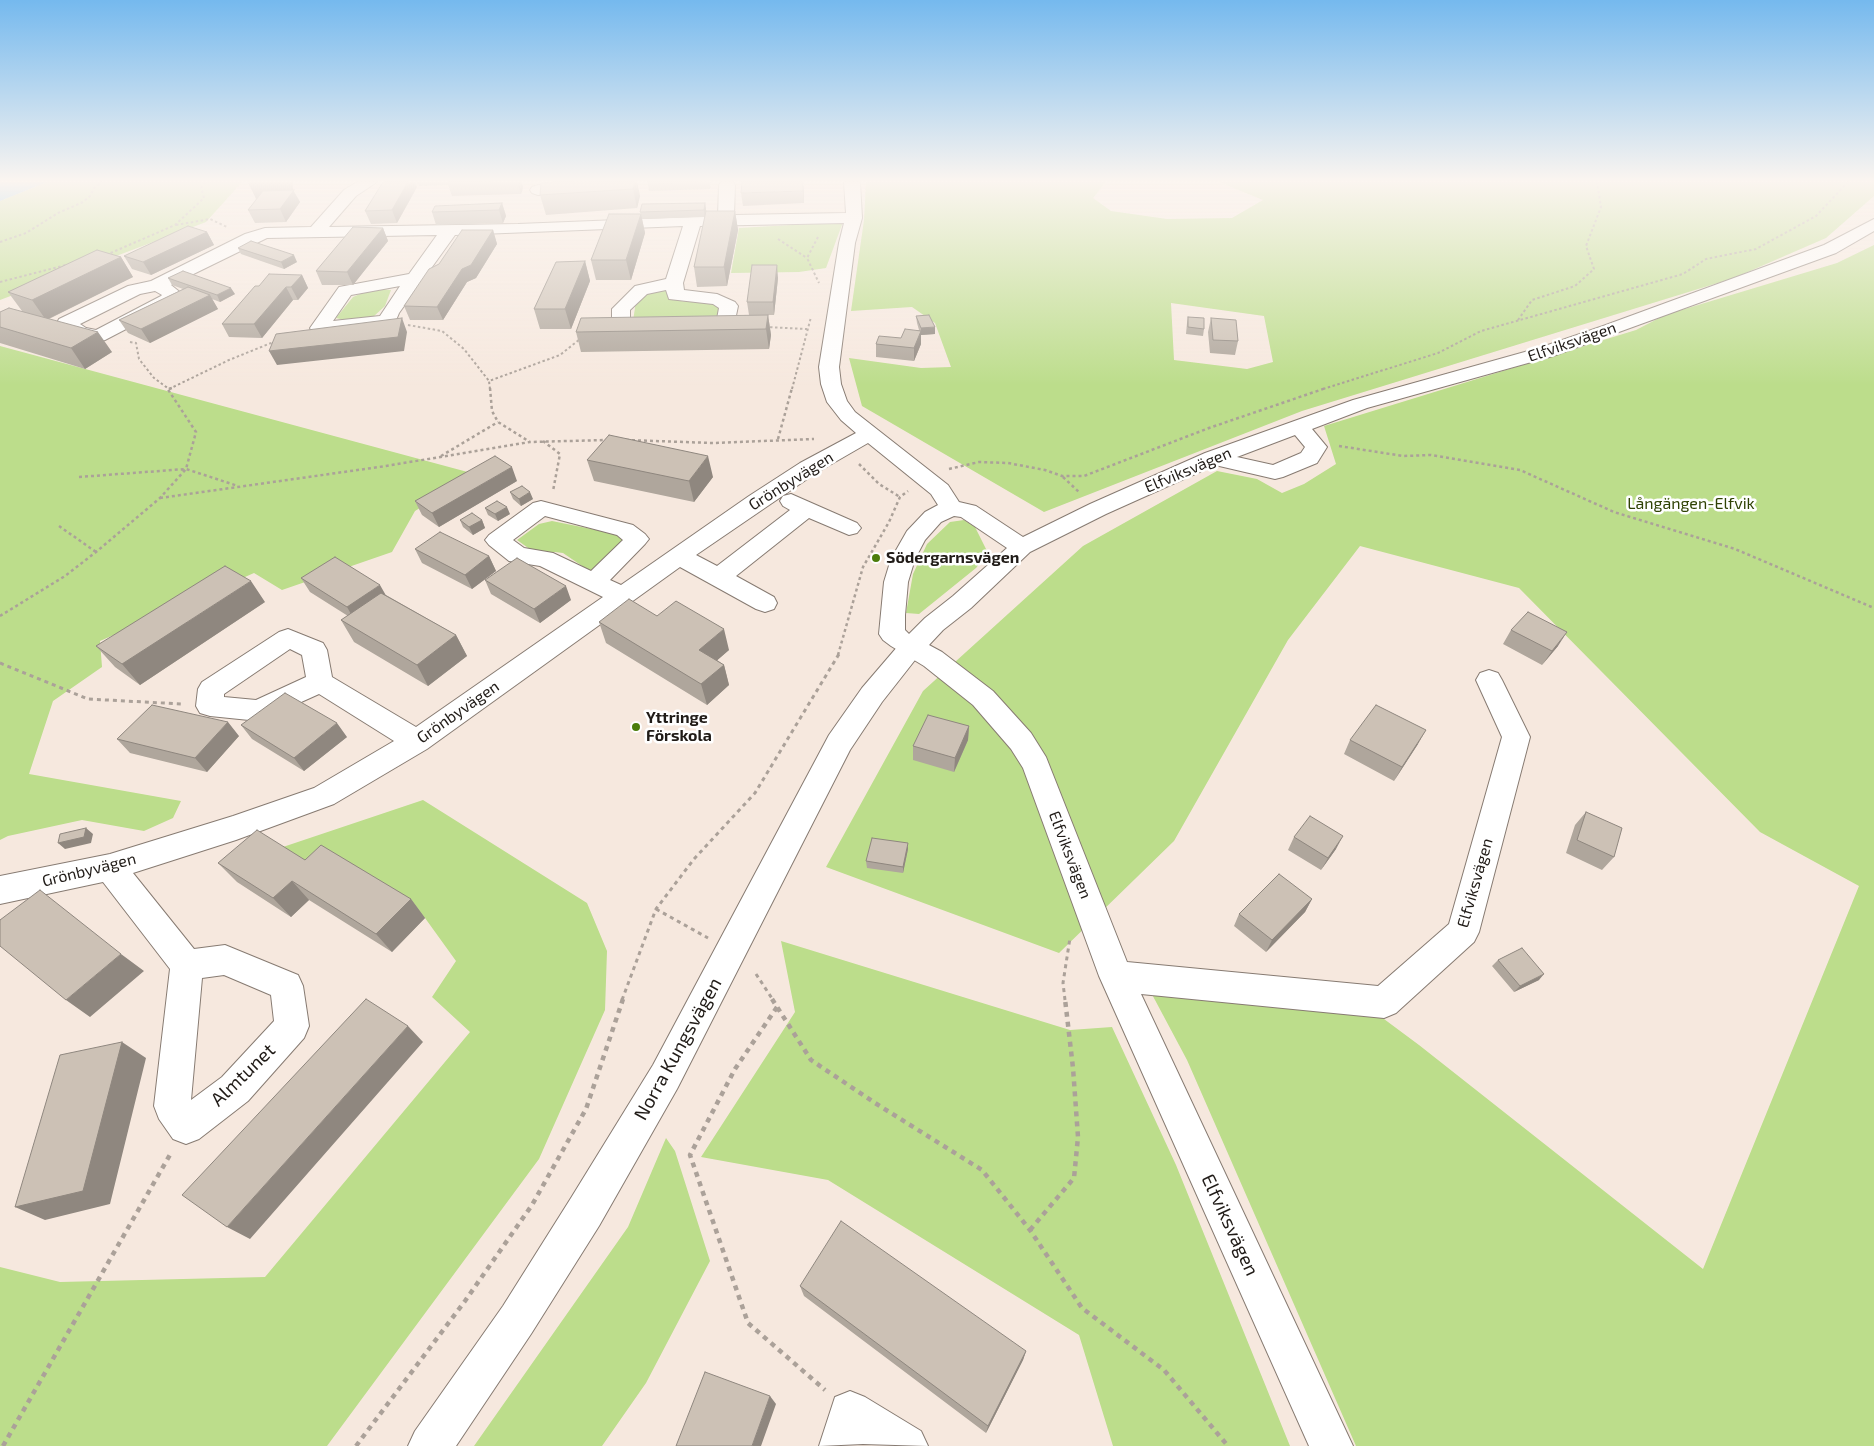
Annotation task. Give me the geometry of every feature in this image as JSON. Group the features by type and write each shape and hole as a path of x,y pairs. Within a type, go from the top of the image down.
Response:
{"street":[{"path":"157,285 172,293 168,300 98,336 80,332 66,323 134,290 157,285 229,249"},
{"path":"319,328 387,321 390,313 436,249"},
{"path":"674,283 641,290 621,308 620,327 725,325 730,306 717,299 675,295 674,283 684,249"},
{"path":"845,249 832,337 830,367 831,384 837,402 848,416 869,434 940,490 951,508"},
{"name":"Elfviksvägen","path":"1331,1446 1116,976 1036,765 1022,741 983,698 952,673 913,646 934,624 962,602 1022,547 1098,509 1213,458 1360,404 1546,352 1829,249"},
{"path":"319,328 345,291 415,278"},
{"path":"1213,458 1275,472 1309,458 1316,447 1298,426"},
{"name":"Grönbyvägen","path":"0,890 110,866 236,828 324,796 417,741 772,491 842,448 869,434"},
{"path":"772,491 849,528"},
{"path":"594,582 637,539 625,530 541,508 497,540 517,555 545,559 622,596"},
{"path":"718,578 807,508"},
{"path":"913,646 892,634 896,582 903,559 915,536 933,517 951,508 968,511 1022,547"},
{"path":"679,556 765,603"},
{"path":"320,682 259,711 210,706 211,689 288,638 314,650 320,682 417,741"},
{"name":"Norra Kungsvägen","path":"430,1446 543,1278 585,1212 665,1077 839,742 872,695 913,646"},
{"name":"Elfviksvägen","path":"1116,976 1384,1002 1463,932 1516,737 1489,680"},
{"path":"110,866 187,965 172,1106 186,1126"},
{"name":"Almtunet","path":"186,1126 234,1089 292,1026 286,986 225,960 187,965"},
{"path":"845,1429 906,1446"}],"path":[{"path":"105,255 118,249"},
{"path":"812,249 807,258 821,289"},
{"path":"1587,249 1594,269 1575,286 1532,300 1518,320 1683,274 1706,259 1754,249"},
{"path":"0,282 67,265"},
{"path":"778,440 807,329 813,313"},
{"path":"387,321 442,331 464,349 489,381 492,411 498,422 530,442"},
{"path":"725,325 807,329"},
{"path":"489,381 560,355 578,340 593,332 620,327"},
{"path":"169,389 264,346 319,328"},
{"path":"0,616 58,581 96,552 160,498 186,469 196,432 169,389 154,378 139,359 136,343 98,336"},
{"path":"438,457 498,422"},
{"path":"621,440 713,443 823,438 842,448 879,484 900,497"},
{"path":"160,498 530,442 612,440"},
{"path":"543,441 560,454 550,511"},
{"path":"1316,447 1341,446 1403,456 1431,455 1520,470 1614,512 1735,549 1874,608"},
{"path":"79,477 186,469 238,486"},
{"path":"59,526 96,552"},
{"path":"0,664 88,699 210,706"},
{"path":"1030,1230 1074,1178 1078,1137 1073,1068 1063,983 1072,930 1089,905"},
{"path":"356,1446 465,1301 532,1205 586,1109 617,1014 656,909 708,938"},
{"path":"756,974 812,1060 875,1103 982,1170 1030,1230 1082,1308 1164,1370 1228,1446"},
{"path":"777,1007 735,1069 690,1155 748,1323 845,1429"},
{"path":"3,1446 186,1126"}],"green space":[{"path":"0,249 133,249 0,300"},
{"path":"735,249 833,249 826,268 799,272 731,273"},
{"path":"860,249 1800,249 1734,278 1302,411 1044,512 862,406 849,358 921,368 951,367 935,323 912,307 851,311","holes":["1171,303 1264,316 1273,362 1247,369 1174,360"]},
{"name":"Långängen-Elfvik","path":"1865,249 1874,249 1874,1446 1356,1446 1187,1060 1139,970 1353,996 1419,1045 1703,1269 1859,886 1760,832 1519,588 1360,546 1288,640 1174,841 1059,953 826,867 923,691 1083,546 1217,471 1257,479 1282,493 1304,484 1336,464 1324,426 1636,330 1665,315 1837,263"},
{"path":"662,288 680,301 718,304 721,311 717,318 633,321 636,301 640,295"},
{"path":"391,290 385,306 373,317 349,321 336,318 353,297 367,291"},
{"path":"0,346 475,474 415,511 392,552 282,590 254,573 100,641 102,667 53,701 29,774 181,801 173,818 144,831 82,820 8,836 0,840"},
{"path":"964,520 975,527 988,553 976,568 919,614 906,613 913,574 927,544 950,522"},
{"path":"552,521 621,535 628,541 591,572 563,553 541,554 531,550 517,540 539,524"},
{"path":"423,800 587,903 607,951 605,1010 539,1159 327,1446 0,1446 0,1267 60,1282 265,1277 470,1032 432,997 456,961 425,918 322,879 274,850"},
{"path":"781,941 1070,1030 1112,1027 1176,1165 1290,1446 1113,1446 1079,1335 828,1180 701,1157 795,1012"},
{"path":"666,1138 675,1151 710,1261 646,1383 602,1446 474,1446 628,1227"}],"building":[{"path":"138,249 170,249 143,262 124,256"},
{"path":"243,249 277,249 294,255 281,262"},
{"path":"334,249 365,249 347,272 316,271"},
{"path":"449,249 481,249 471,265 462,269 437,307 404,306 429,269 439,264"},
{"path":"595,249 629,249 626,260 591,260"},
{"path":"698,249 727,249 724,267 694,267"},
{"path":"97,250 121,257 32,300 8,292"},
{"path":"585,261 565,309 534,309 556,262"},
{"path":"752,265 777,265 773,302 747,302"},
{"path":"183,271 231,288 217,295 168,278"},
{"path":"269,274 302,275 291,287 286,287 254,324 222,324 255,286 259,286"},
{"path":"188,287 210,295 141,329 119,320"},
{"path":"9,308 98,332 71,348 0,327 0,312"},
{"path":"768,315 766,329 576,332 581,318"},
{"path":"929,315 935,327 921,328 916,316"},
{"path":"1188,317 1204,318 1204,329 1188,327"},
{"path":"402,318 398,337 269,351 276,334"},
{"path":"1211,318 1236,320 1238,341 1213,340"},
{"path":"905,329 921,331 914,348 876,344 879,336 901,338"},
{"path":"609,435 708,456 689,481 587,460"},
{"path":"495,456 512,467 432,513 415,501"},
{"path":"522,486 530,492 519,499 510,492"},
{"path":"497,501 507,507 495,514 485,508"},
{"path":"472,513 482,520 469,527 460,520"},
{"path":"440,532 489,556 465,575 415,549"},
{"path":"335,557 380,585 347,607 301,578"},
{"path":"517,558 566,586 534,609 485,580"},
{"path":"225,566 251,581 122,664 96,646"},
{"path":"381,593 456,635 417,665 341,620"},
{"path":"629,599 657,616 676,601 724,629 699,650 724,665 701,684 599,622"},
{"path":"1528,612 1567,632 1552,651 1511,630"},
{"path":"285,693 337,723 294,758 241,725"},
{"path":"152,705 228,722 195,758 117,739"},
{"path":"1376,705 1426,730 1402,767 1350,740"},
{"path":"928,715 969,726 955,758 913,746"},
{"path":"1586,812 1622,828 1614,857 1577,840"},
{"path":"1310,816 1343,836 1328,858 1294,837"},
{"path":"86,828 84,837 58,843 60,834"},
{"path":"257,830 305,860 321,845 411,899 376,934 292,881 273,898 218,863"},
{"path":"872,838 908,843 903,867 866,861"},
{"path":"1279,874 1312,899 1272,940 1239,914"},
{"path":"40,890 121,954 66,1000 0,946 0,920"},
{"path":"1522,948 1544,974 1520,986 1498,960"},
{"path":"366,999 408,1026 227,1227 182,1195"},
{"path":"122,1042 83,1191 15,1207 60,1055"},
{"path":"841,1221 1026,1351 988,1426 800,1286"},
{"path":"705,1372 770,1396 752,1446 676,1446"}],"place":[{"name":"Södergarnsvägen","path":"876,558"},
{"name":"Yttringe Förskola","path":"636,727"}]}
